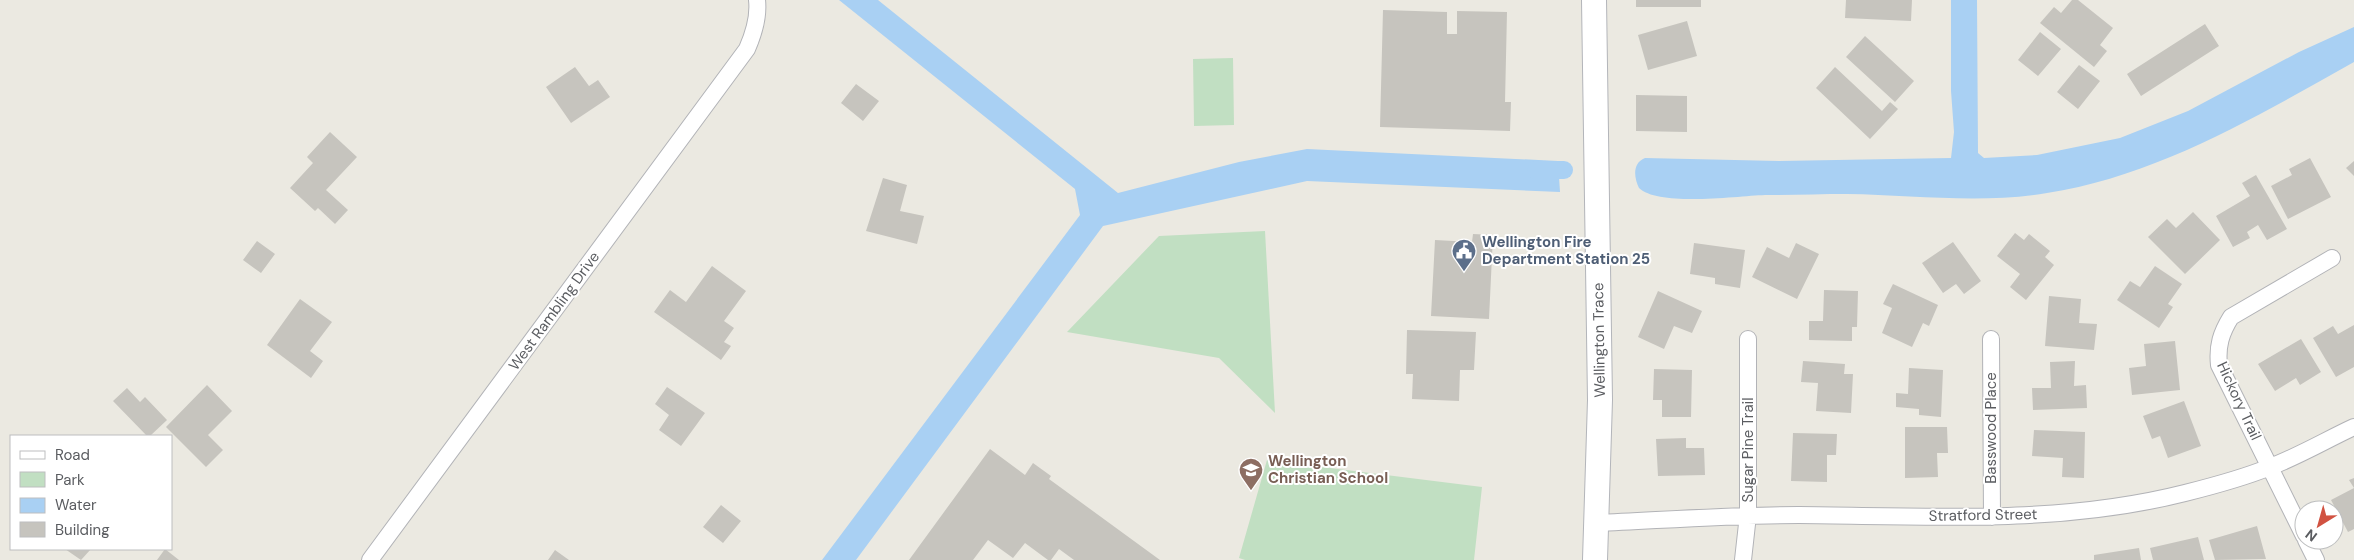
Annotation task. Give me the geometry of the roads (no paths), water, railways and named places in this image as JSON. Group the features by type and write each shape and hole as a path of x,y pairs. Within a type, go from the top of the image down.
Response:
{"street":[{"name":"West Rambling Drive","path":"370,560 738,62 753,37 758,15 757,0"},
{"name":"Wellington Trace","path":"1594,0 1600,400 1595,560"},
{"name":"Hickory Trail","path":"2294,516 2219,365 2220,340 2231,316 2332,258"},
{"name":"Sugar Pine Trail","path":"1743,560 1748,515 1748,339"},
{"name":"Basswood Place","path":"1991,339 1992,516"},
{"name":"Stratford Street","path":"1597,523 1748,515 1992,516 2074,512 2130,505 2185,494 2270,467 2354,427"}],"water":[{"path":"839,0 878,0 1118,193 1239,162 1307,149 1558,161 1560,192 1307,181 1103,226 856,560 822,560 1080,215 1075,189"},
{"path":"1951,0 1977,0 1978,153 1984,158 2037,155 2120,138 2188,111 2299,52 2354,27 2354,62 2244,123 2167,158 2128,173 2088,185 2047,193 1997,198 1847,194 1680,199 1649,194 1639,188 1635,171 1638,163 1645,158 1779,161 1951,158 1954,132 1951,91"}],"waterway":[{"path":"1536,170 1564,170"}],"place":[{"name":"Wellington Fire Department Station 25","path":"1464,272"},
{"name":"Wellington Christian School","path":"1251,491"}]}
